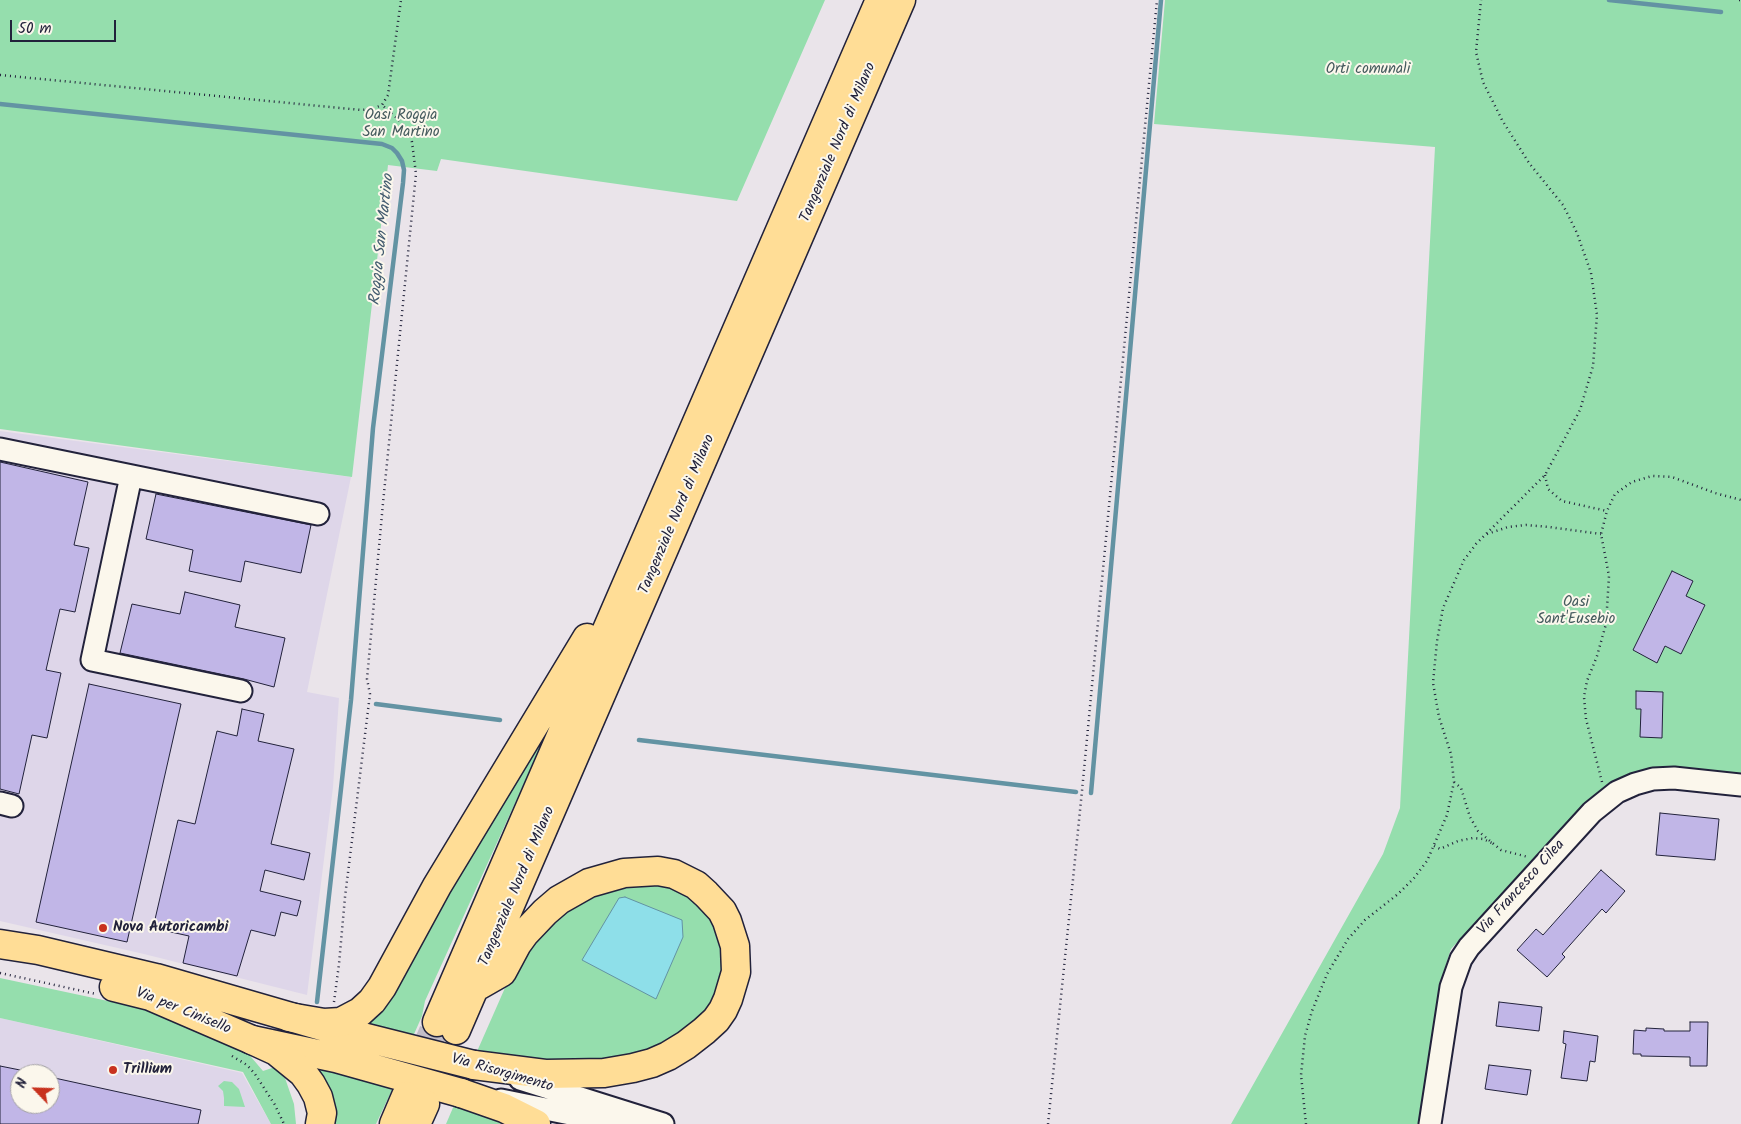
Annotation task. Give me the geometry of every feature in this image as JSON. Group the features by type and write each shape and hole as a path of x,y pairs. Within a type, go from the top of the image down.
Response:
{"main road":[{"name":"Tangenziale Nord di Milano","path":"880,0 751,297 447,1026 474,988 901,0"},
{"path":"289,1017 324,1023 341,1022 360,1012 372,1001 382,987 437,886 548,705 600,615 701,386 751,297"},
{"path":"474,988 502,972 524,933 559,900 589,883 624,873 658,871 674,874 696,885 722,911 735,946 736,972 723,1010 704,1032 668,1056 652,1063 621,1071 604,1073 545,1074 474,1065"},
{"name":"Via per Cinisello","path":"0,944 38,950 156,978 289,1017 334,1020"},
{"name":"Via per Cinisello","path":"0,962 150,996 252,1040 336,1058"},
{"name":"Via Risorgimento","path":"334,1020 474,1065"},
{"path":"252,1040 276,1051 303,1073 312,1084 322,1113 320,1124"},
{"name":"Via Risorgimento","path":"336,1058 461,1093"},
{"path":"461,1093 504,1108 536,1124"},
{"path":"394,1124 424,1111"}],"street":[{"path":"0,449 318,514"},
{"path":"131,476 92,660 240,691"},
{"name":"Via Francesco Cilea","path":"1430,1124 1451,986 1461,960 1469,947 1592,812 1617,792 1652,779 1674,778 1741,784"},
{"name":"Via Risorgimento","path":"474,1065 663,1124"},
{"name":"Via Risorgimento","path":"461,1093 620,1124"}],"path":[{"path":"0,75 361,110 372,109 382,105 388,95 402,0"},
{"path":"1048,1124 1083,781 1157,0"},
{"path":"1306,1124 1301,1075 1305,1036 1312,1011 1327,974 1348,939 1365,920 1398,894 1427,861 1447,815 1454,782 1451,754 1439,717 1433,683 1437,641 1443,608 1464,560 1485,535 1545,475 1580,410 1593,366 1597,315 1591,273 1577,233 1567,212 1529,164 1502,120 1483,82 1476,52 1481,0"},
{"path":"334,1020 345,897 370,694 367,680 416,174 412,142 408,131 382,105"},
{"path":"1545,475 1548,489 1562,501 1607,511"},
{"path":"1602,783 1586,719 1584,697 1587,681 1597,656 1606,624 1608,576 1601,534 1607,511 1615,494 1632,482 1652,476 1672,477 1715,493 1741,500"},
{"path":"1485,535 1508,527 1526,525 1601,534"},
{"path":"1454,782 1461,788 1470,817 1478,831 1501,850 1528,857"},
{"path":"1434,846 1440,849 1458,840 1473,838 1483,839 1497,846"},
{"path":"0,974 101,996"},
{"path":"229,1054 247,1065 255,1074 275,1105 284,1124"}],"shaded area":[{"path":"0,431 351,477 307,692 339,698 333,787 307,995 144,954 0,921"},
{"name":"Trillium","path":"0,1018 242,1073 271,1124 0,1124"}],"green space":[{"name":"Oasi Roggia San Martino","path":"0,0 825,0 737,201 441,159 437,171 388,165 352,477 0,429"},
{"name":"Oasi Sant'Eusebio","path":"1165,0 1741,0 1741,775 1651,771 1620,779 1599,791 1451,949 1440,983 1420,1124 1231,1124 1383,854 1400,808 1435,147 1154,124"},
{"path":"561,702 425,1001 422,1016 411,1041 357,1029"},
{"path":"678,882 724,927 727,986 693,1033 609,1066 475,1056 512,972 553,915 609,884"},
{"path":"0,978 136,1007 140,1001 246,1051 263,1071 275,1067 285,1078 294,1104 296,1124 271,1124 243,1072 0,1018"},
{"path":"315,1067 391,1085 390,1089 392,1090 376,1124 328,1124"},
{"path":"224,1081 232,1082 239,1089 245,1107 224,1106 223,1091 218,1086"},
{"path":"455,1103 518,1124 446,1124"}],"water":[{"path":"625,897 682,920 683,937 656,999 582,960 619,898"}],"building":[{"path":"0,462 88,482 74,545 89,548 75,612 60,609 46,670 61,673 47,738 32,735 19,794 0,789"},
{"path":"156,494 311,525 301,573 245,561 241,582 189,571 193,550 146,539"},
{"path":"1672,571 1693,581 1686,596 1705,605 1681,654 1665,646 1657,663 1633,650"},
{"path":"185,592 240,605 235,627 285,638 274,687 120,653 132,604 180,614"},
{"path":"89,684 181,704 127,942 36,922"},
{"path":"1636,691 1663,692 1662,738 1640,737 1641,709 1636,709"},
{"path":"242,709 264,714 258,741 294,749 271,844 310,853 304,880 265,870 260,891 301,901 297,916 281,912 275,936 251,930 237,976 183,963 189,936 153,928 178,820 195,824 217,731 237,736"},
{"path":"1660,813 1719,819 1715,860 1656,855"},
{"path":"1601,870 1625,891 1606,913 1602,909 1562,954 1565,957 1547,977 1517,950 1536,929 1543,935"},
{"path":"1499,1002 1542,1007 1539,1031 1496,1026"},
{"path":"1690,1022 1708,1022 1707,1066 1690,1066 1690,1057 1641,1056 1641,1054 1633,1054 1634,1030 1646,1031 1646,1028 1664,1029 1664,1031 1690,1031"},
{"path":"1564,1031 1598,1036 1595,1062 1590,1061 1587,1081 1561,1078 1566,1044 1563,1043"},
{"path":"1489,1065 1531,1070 1527,1095 1485,1089"},
{"path":"0,1066 10,1068 10,1114 60,1114 60,1079 201,1110 198,1124 0,1124"}],"waterway":[{"path":"1091,793 1161,0"},
{"path":"1609,0 1721,12"},
{"name":"Roggia San Martino","path":"0,104 382,144 392,148 402,161 404,170 403,183 373,428 351,700 317,1002"},
{"path":"376,704 500,720"},
{"path":"639,740 1076,792"}],"tunnel":[{"path":"406,1096 437,1022"}],"place":[{"name":"Nova Autoricambi","path":"103,928"},
{"name":"Trillium","path":"113,1070"}],"park label":[{"name":"Orti comunali","path":"1368,70"}]}
